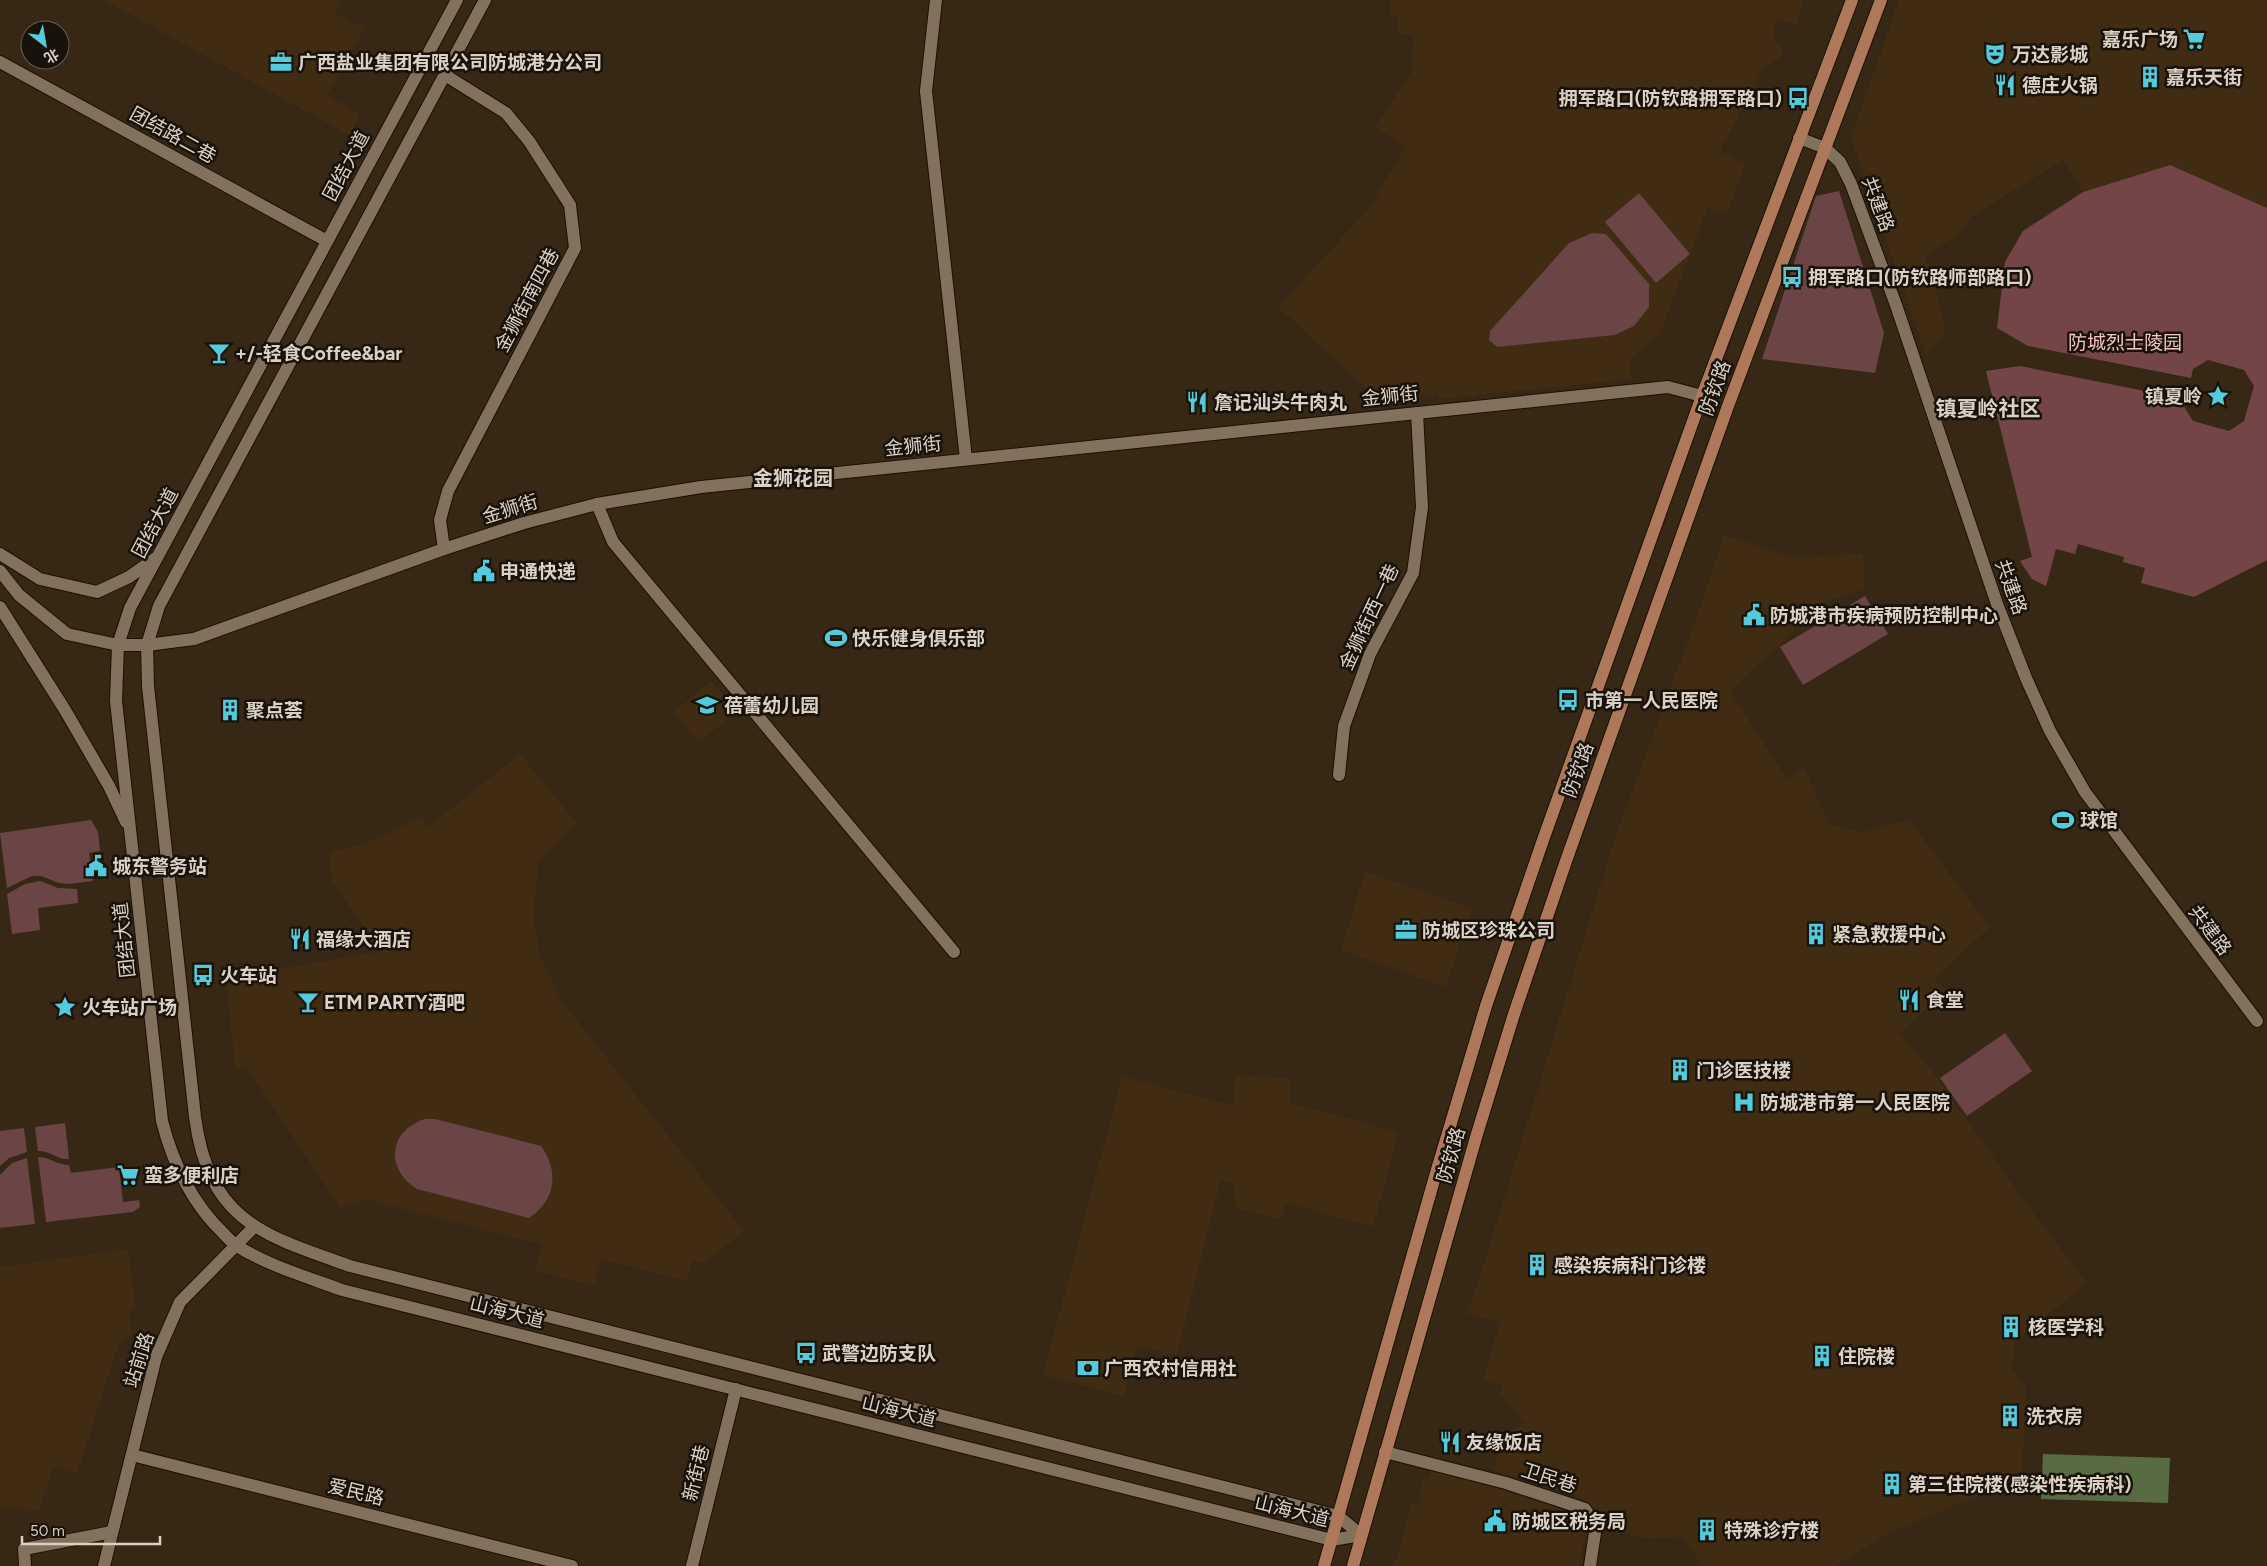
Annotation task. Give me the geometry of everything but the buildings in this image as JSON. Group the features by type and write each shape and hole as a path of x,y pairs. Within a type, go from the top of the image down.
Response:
{"main road":[{"name":"防钦路","path":"1324,1566 1486,1006 1546,832 1702,396 1852,0"},
{"name":"防钦路","path":"1352,1566 1514,1014 1566,861 1728,406 1881,0"}],"street":[{"name":"团结大道","path":"162,1121 116,701 118,645 130,608 457,0"},
{"path":"147,645 159,606 485,0"},
{"path":"936,0 926,91 966,459"},
{"name":"团结路二巷","path":"0,62 327,241"},
{"name":"金狮街南四巷","path":"444,549 440,520 448,491 575,248 570,205 529,141 506,113 445,75"},
{"name":"共建路","path":"1800,138 1825,148 1840,162 1851,184 1896,305 1997,604 2026,678 2050,731 2085,792 2256,1021"},
{"name":"金狮街","path":"0,571 19,595 67,634 118,645 147,645 194,639 444,549 524,523 597,504 701,487 1668,387 1702,396"},
{"name":"金狮街西一巷","path":"1339,775 1344,726 1370,654 1413,573 1422,507 1417,412"},
{"path":"597,504 613,542 954,952"},
{"path":"0,554 40,579 97,592 129,577 158,556"},
{"path":"0,607 65,710 108,786 130,831"},
{"name":"山海大道","path":"147,645 148,686 195,1117 201,1154 216,1186 228,1203 254,1227 287,1244 350,1266 1338,1516 1362,1535"},
{"name":"山海大道","path":"162,1121 175,1163 195,1201 209,1219 236,1246 278,1266 342,1290 1332,1540 1362,1535"},
{"name":"站前路","path":"104,1566 156,1358 180,1302 254,1227"},
{"name":"新街巷","path":"692,1566 736,1389"},
{"name":"卫民巷","path":"1385,1452 1506,1483 1585,1509 1596,1526 1590,1566"},
{"name":"爱民路","path":"132,1455 572,1566"},
{"path":"25,1566 24,1549 112,1532"}],"shaded area":[{"name":"广西盐业集团有限公司防城港分公司","path":"104,0 341,0 335,13 364,28 327,96 361,114 349,135"},
{"path":"1391,0 1804,0 1796,25 1778,19 1773,35 1784,55 1764,67 1720,151 1746,164 1727,214 1708,207 1660,334 1630,359 1632,379 1439,399 1438,394 1370,401 1369,391 1278,307 1370,207 1405,147 1375,127 1412,71 1413,35 1398,34 1398,17 1391,17"},
{"path":"1899,0 2267,0 2267,208 2170,165 2083,192 2063,160 1971,217 1958,235 1925,255 1944,320 1945,334 1926,356 1851,137"},
{"path":"1839,191 1884,333 1875,373 1762,359 1816,196"},
{"path":"1639,193 1690,254 1656,283 1605,222"},
{"path":"1592,233 1606,234 1649,284 1649,307 1634,326 1615,335 1497,347 1489,340 1490,331 1569,243"},
{"name":"防城港市第一人民医院","path":"1724,535 1793,557 1863,554 1865,590 1827,600 1730,691 1787,779 1804,768 1830,825 1863,832 1909,820 1990,927 1934,979 1945,991 1899,1034 1930,1068 2026,1203 2087,1283 2015,1341 2012,1369 2026,1389 2022,1477 1892,1532 1834,1566 1702,1566 1683,1537 1644,1538 1606,1527 1581,1498 1493,1470 1503,1438 1525,1422 1499,1394 1504,1386 1483,1378 1500,1323 1467,1313 1616,834 1692,630"},
{"path":"1865,596 1888,634 1803,685 1780,647"},
{"name":"蓓蕾幼儿园","path":"711,681 737,712 699,742 674,712"},
{"path":"520,754 577,823 538,863 534,918 539,954 563,1003 744,1231 704,1263 693,1260 687,1281 602,1259 594,1286 535,1270 542,1244 364,1199 340,1208 250,1072 245,1067 235,1068 226,978 376,952 364,926 332,882 329,852 363,844 422,817 428,827"},
{"path":"91,820 98,832 100,851 89,853 93,881 69,884 59,883 41,876 32,876 7,888 0,833"},
{"name":"防城区珍珠公司","path":"1365,871 1473,909 1445,987 1341,950"},
{"path":"40,881 58,888 77,889 78,903 38,908 40,930 12,934 7,894 25,884"},
{"path":"2005,1033 2032,1071 1967,1116 1940,1078"},
{"path":"1235,1075 1291,1078 1290,1103 1399,1132 1373,1227 1286,1203 1281,1220 1237,1209 1233,1183 1221,1180 1177,1356 1137,1346 1124,1396 1043,1375 1122,1076 1234,1106"},
{"path":"425,1119 435,1119 541,1146 551,1166 552,1176 552,1185 545,1203 529,1218 417,1189 407,1181 400,1171 395,1151 398,1141 404,1132"},
{"path":"65,1123 69,1159 38,1151 35,1127"},
{"path":"24,1128 27,1152 9,1158 0,1166 0,1131"},
{"path":"38,1157 69,1165 71,1173 119,1167 123,1202 139,1200 140,1207 133,1212 46,1222"},
{"path":"27,1158 35,1224 0,1228 0,1175 12,1163"},
{"path":"128,1249 136,1308 129,1312 132,1334 119,1343 77,1474 54,1466 39,1510 0,1507 0,1267"},
{"path":"2043,1454 2170,1458 2168,1503 2041,1499"},
{"name":"防城区税务局","path":"1431,1470 1500,1489 1581,1516 1587,1525 1579,1566 1394,1566 1412,1503 1421,1505 1423,1499 1418,1497 1424,1476 1429,1478"}],"green space":[{"name":"防城烈士陵园","path":"2170,165 2267,208 2267,560 2194,597 2141,583 2145,568 2123,562 2124,557 2078,544 2075,554 2056,549 2046,586 2032,579 2020,561 2032,557 1986,371 2020,366 2185,399 2183,405 2193,421 2229,431 2244,421 2254,386 2244,370 2208,360 2193,369 2191,378 2028,346 1997,328 2005,262 2023,231 2083,192"}],"place":[{"name":"嘉乐广场","path":"2194,39"},
{"name":"万达影城","path":"1995,54"},
{"name":"广西盐业集团有限公司防城港分公司","path":"281,62"},
{"name":"嘉乐天街","path":"2150,77"},
{"name":"德庄火锅","path":"2005,85"},
{"name":"拥军路口(防钦路拥军路口)","path":"1798,98"},
{"name":"拥军路口(防钦路师部路口)","path":"1792,277"},
{"name":"+/-轻食Coffee&bar","path":"219,353"},
{"name":"镇夏岭","path":"2218,396"},
{"name":"詹记汕头牛肉丸","path":"1197,402"},
{"name":"申通快递","path":"484,571"},
{"name":"防城港市疾病预防控制中心","path":"1754,615"},
{"name":"快乐健身俱乐部","path":"836,638"},
{"name":"市第一人民医院","path":"1568,700"},
{"name":"蓓蕾幼儿园","path":"707,705"},
{"name":"聚点荟","path":"230,710"},
{"name":"球馆","path":"2063,820"},
{"name":"城东警务站","path":"96,866"},
{"name":"防城区珍珠公司","path":"1406,930"},
{"name":"紧急救援中心","path":"1816,934"},
{"name":"福缘大酒店","path":"300,939"},
{"name":"火车站","path":"203,975"},
{"name":"食堂","path":"1909,1000"},
{"name":"ETM PARTY酒吧","path":"308,1002"},
{"name":"火车站广场","path":"65,1007"},
{"name":"门诊医技楼","path":"1680,1070"},
{"name":"防城港市第一人民医院","path":"1744,1102"},
{"name":"蛮多便利店","path":"128,1175"},
{"name":"感染疾病科门诊楼","path":"1537,1265"},
{"name":"核医学科","path":"2011,1327"},
{"name":"武警边防支队","path":"806,1353"},
{"name":"住院楼","path":"1822,1356"},
{"name":"广西农村信用社","path":"1088,1368"},
{"name":"洗衣房","path":"2010,1416"},
{"name":"友缘饭店","path":"1450,1442"},
{"name":"第三住院楼(感染性疾病科)","path":"1892,1484"},
{"name":"防城区税务局","path":"1495,1521"},
{"name":"特殊诊疗楼","path":"1707,1530"}],"district":[{"name":"镇夏岭社区","path":"1988,408"},
{"name":"金狮花园","path":"793,478"}]}
